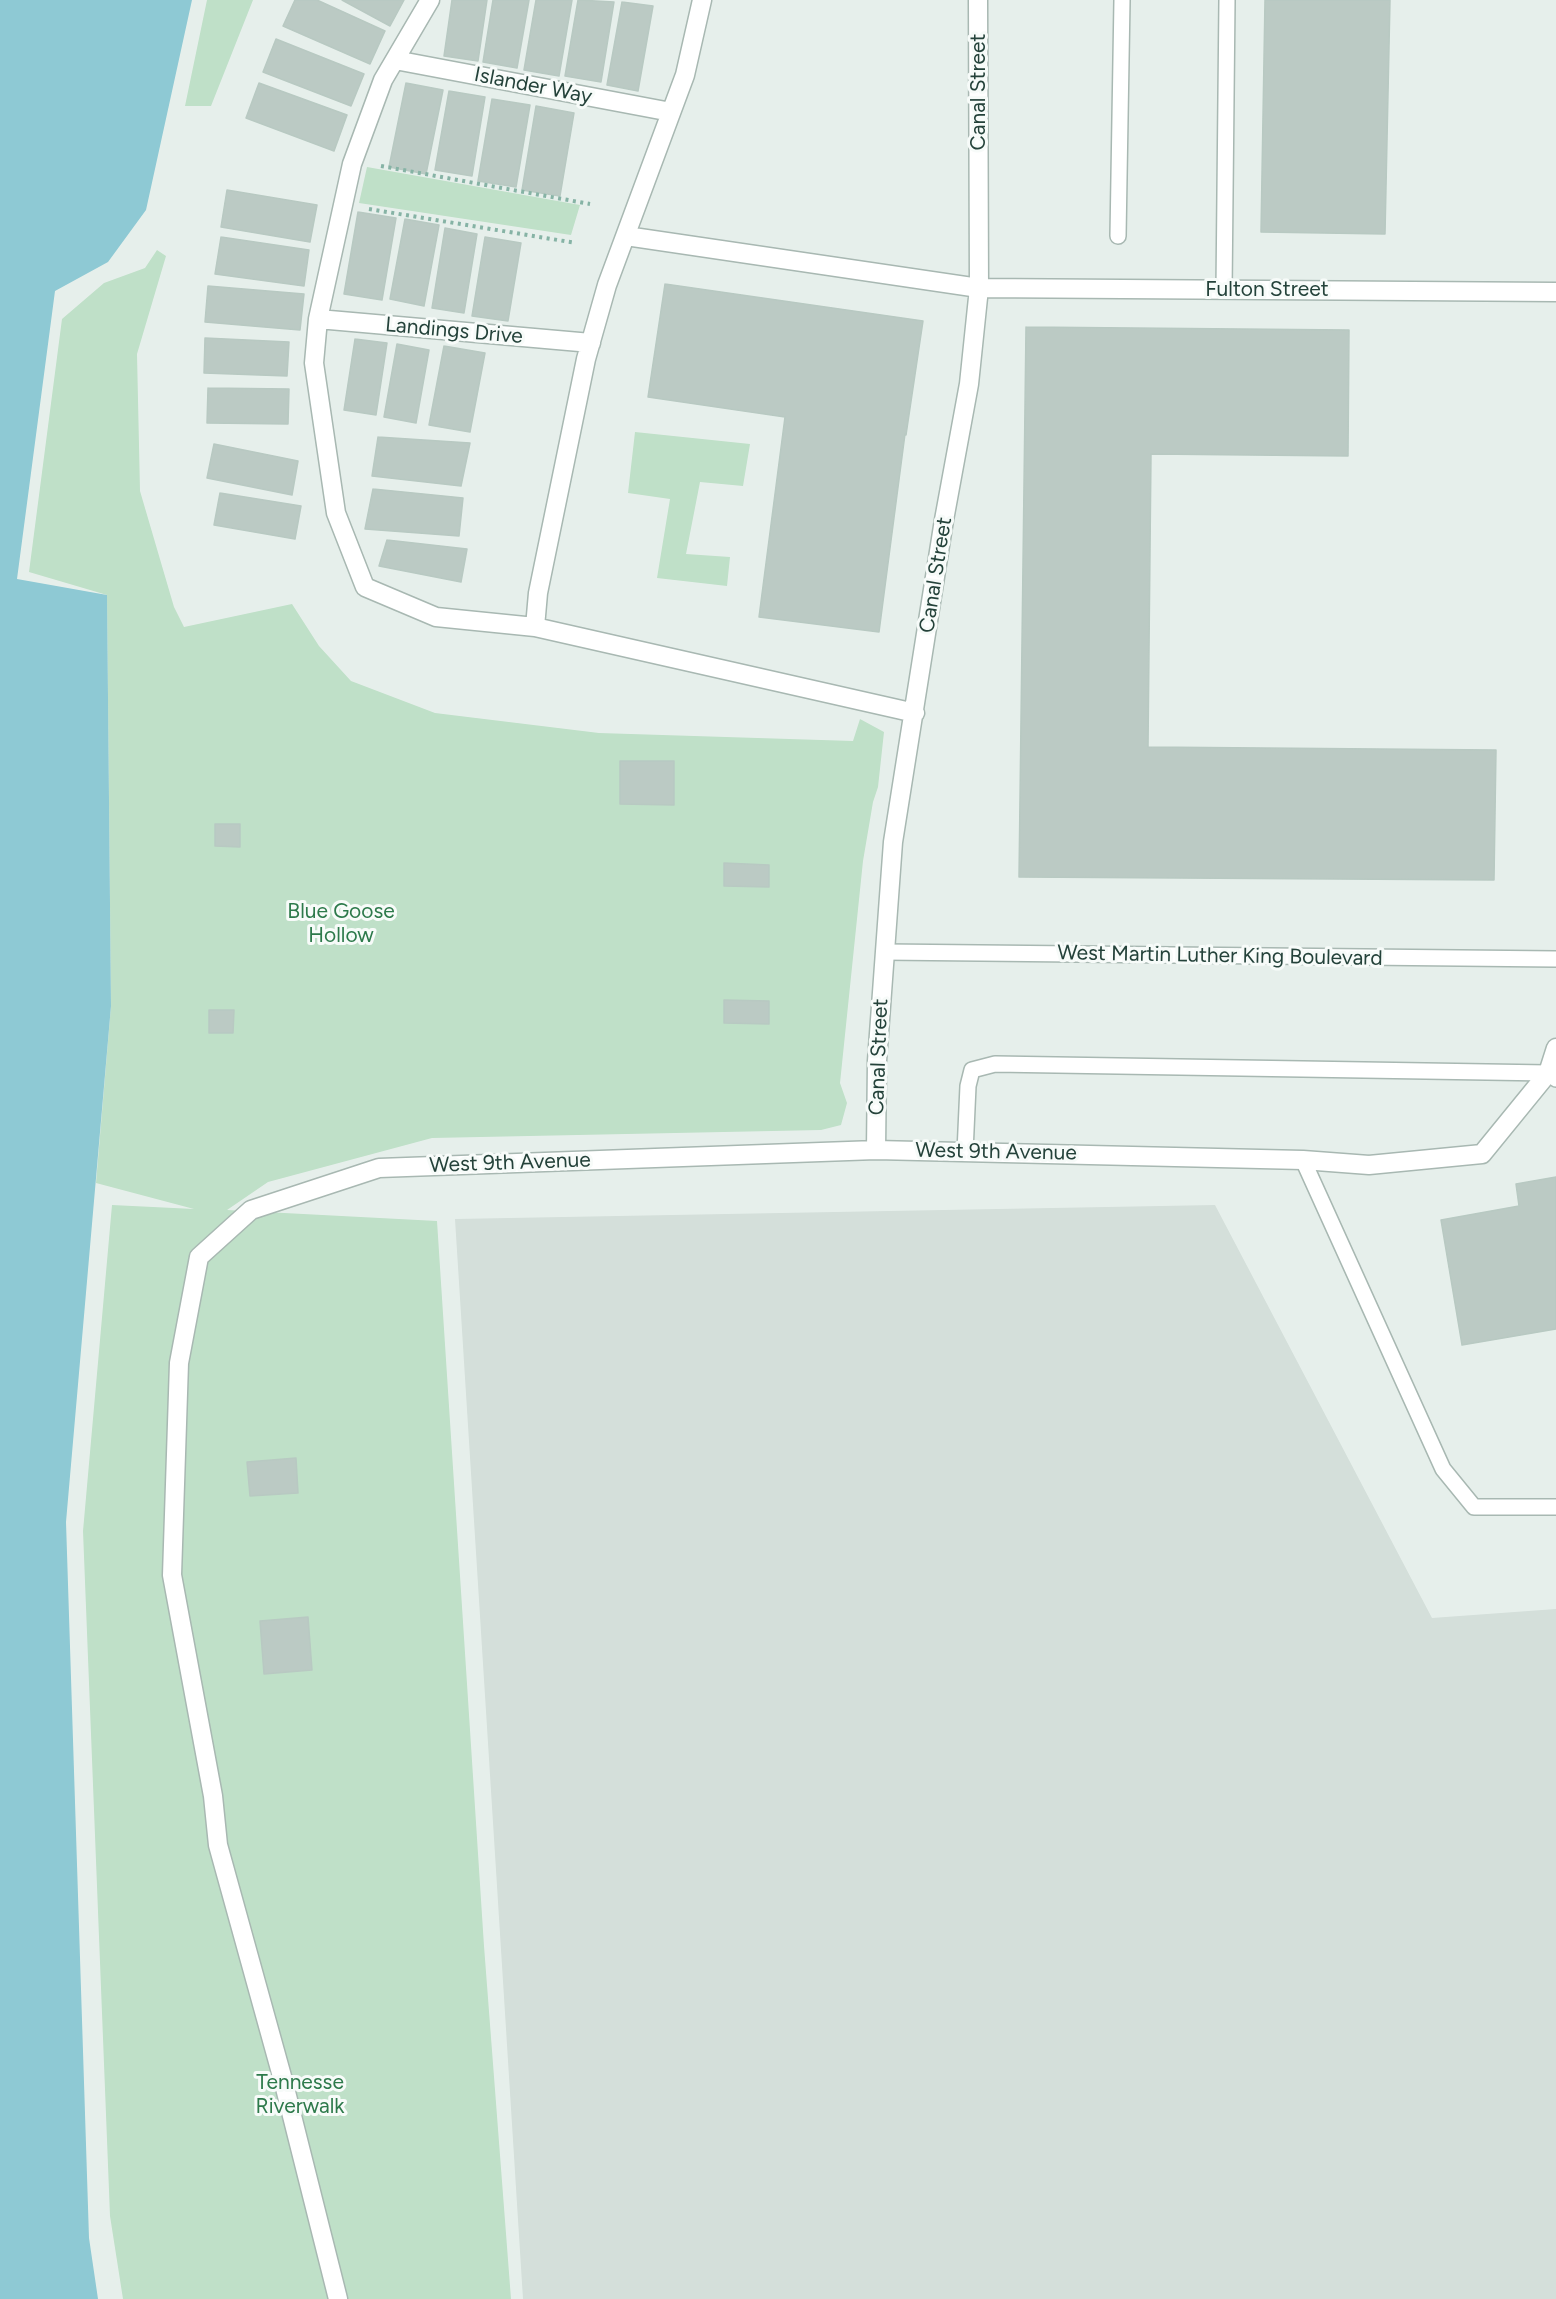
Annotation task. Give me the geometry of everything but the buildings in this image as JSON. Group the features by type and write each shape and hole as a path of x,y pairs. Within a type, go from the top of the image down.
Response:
{"street":[{"path":"430,0 383,80 350,170 318,319 314,363 336,513 365,587 436,616 536,627 915,713"},
{"path":"536,627 538,593 591,343 607,285 685,75 702,0"},
{"name":"Canal Street","path":"876,1149 876,1061 893,842 944,520 969,384 979,288 978,0"},
{"name":"Islander Way","path":"395,60 671,112"},
{"name":"Fulton Street","path":"626,236 979,288 1556,292"},
{"name":"Landings Drive","path":"318,319 591,343"},
{"name":"West 9th Avenue","path":"338,2299 283,2080 218,1845 213,1796 172,1575 179,1364 200,1257 251,1210 379,1168 876,1149 1303,1160 1368,1165 1482,1154 1552,1076 1556,1048"}],"lane":[{"path":"1118,236 1122,0"},
{"path":"1224,290 1227,0"},
{"name":"West Martin Luther King Boulevard","path":"884,952 1464,960 1556,959"},
{"path":"965,1152 968,1086 972,1070 995,1064 1552,1076"},
{"path":"1303,1160 1443,1469 1474,1507 1556,1508"}],"path":[{"path":"377,166 590,204"},
{"path":"366,208 576,243"}],"shaded area":[{"path":"1215,1205 1432,1618 1556,1609 1556,2299 523,2299 455,1219"}],"green space":[{"path":"207,0 253,0 211,106 185,106"},
{"path":"367,167 580,205 571,235 359,203"},
{"path":"157,250 166,256 137,354 140,491 174,607 184,627 292,604 319,646 351,681 435,713 599,733 853,741 860,719 884,732 878,787 873,802 863,861 840,1083 847,1103 841,1125 821,1130 432,1138 268,1182 227,1210 437,1221 484,1946 511,2299 123,2299 110,2216 83,1531 112,1205 194,1209 96,1183 111,1006 107,595 29,572 62,319 104,283 145,268"},
{"path":"635,432 750,444 743,486 700,482 686,554 730,557 727,586 657,578 670,499 628,493"}],"water":[{"path":"0,0 192,0 146,210 108,262 55,291 17,579 107,595 111,1006 66,1522 89,2238 98,2299 0,2299"}],"park label":[{"name":"Blue Goose Hollow","path":"341,924"},
{"name":"Tennesse Riverwalk","path":"300,2095"}]}
